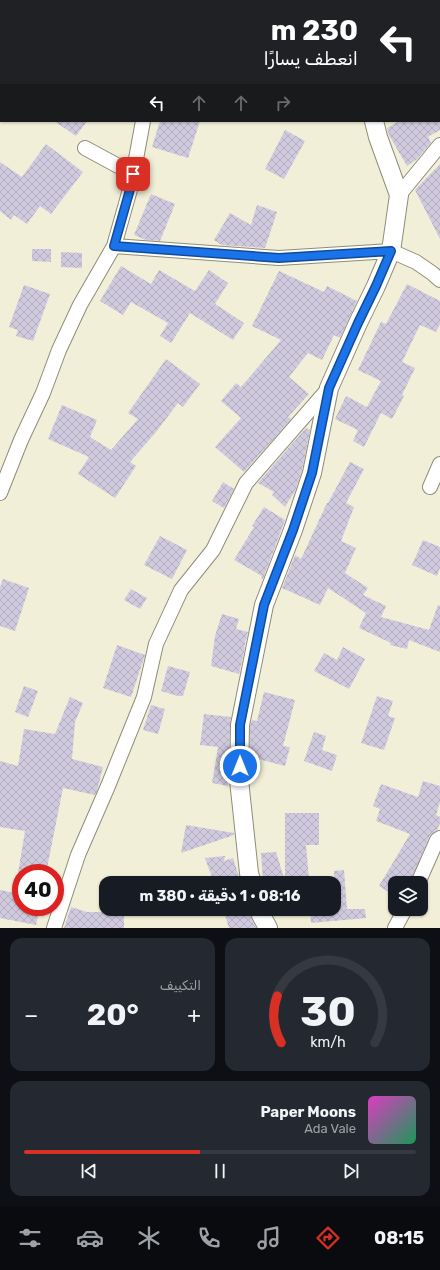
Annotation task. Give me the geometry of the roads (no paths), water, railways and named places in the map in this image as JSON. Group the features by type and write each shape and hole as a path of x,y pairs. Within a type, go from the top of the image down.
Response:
{"street":[{"path":"0,493 21,440 43,393 59,350 80,305 114,246 131,186 143,122"},
{"path":"250,876 239,780 240,725 264,605 293,530 312,473 329,388 391,251 399,195 374,122"},
{"path":"399,195 440,145"},
{"path":"85,148 133,174"},
{"path":"114,246 279,258 391,251 416,262 440,280"},
{"path":"54,928 78,855 144,697 156,644 181,590 212,550 246,484 329,388"},
{"path":"430,487 440,464"},
{"path":"421,876 437,840 440,838"},
{"path":"262,916 268,928"},
{"path":"395,928 401,916"}]}
